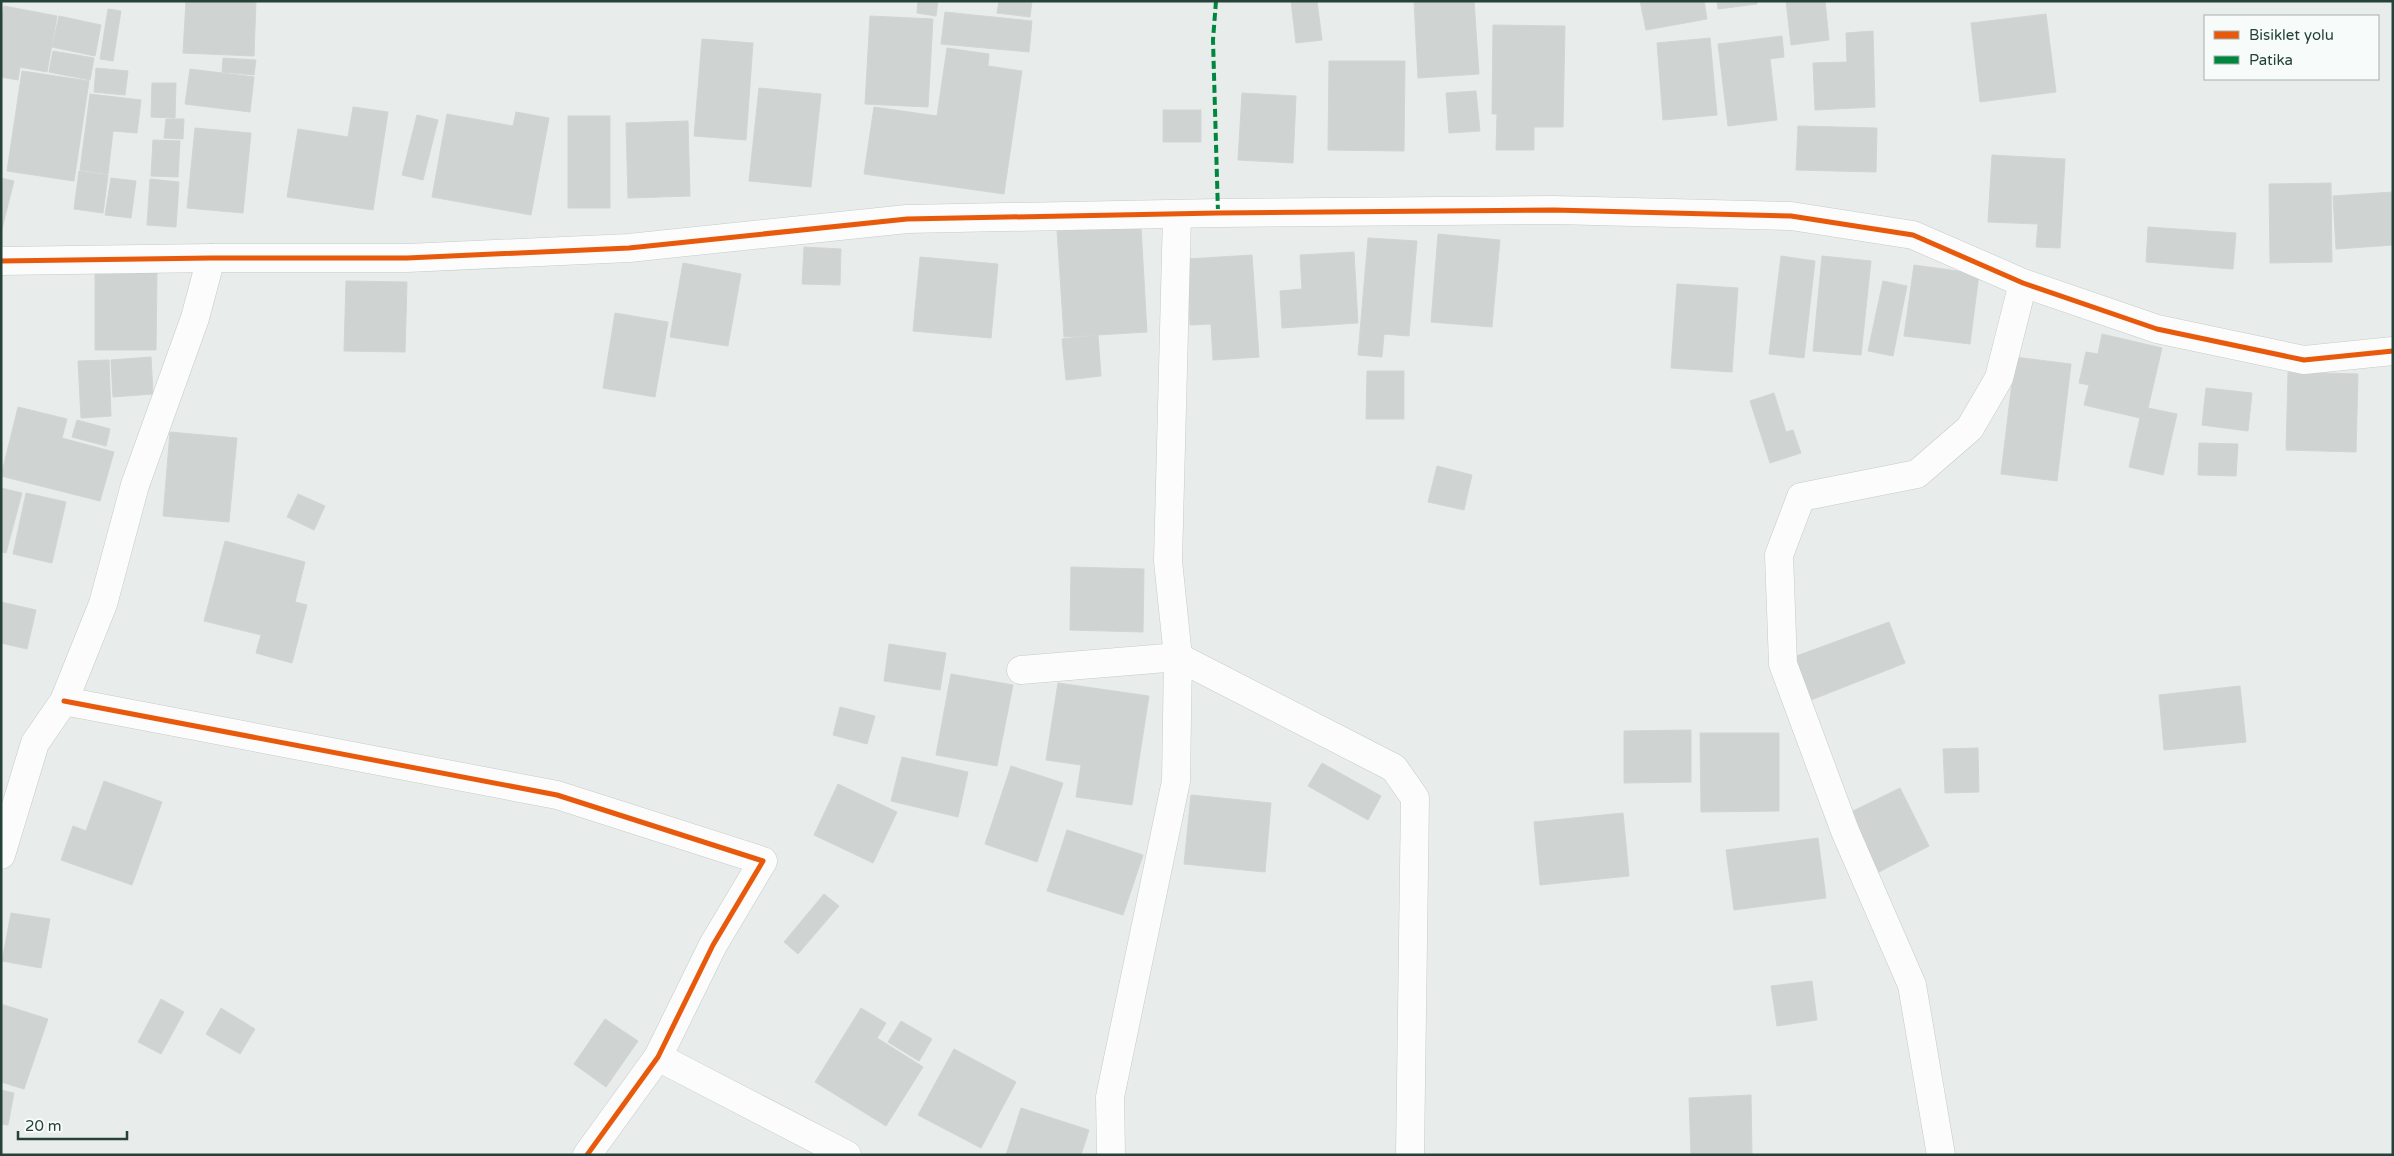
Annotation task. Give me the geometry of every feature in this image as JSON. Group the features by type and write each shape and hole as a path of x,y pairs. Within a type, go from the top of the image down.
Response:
{"street":[{"path":"1,261 407,258 629,248 907,219 1554,210 1791,216 1913,235 2023,283 2157,329 2304,360 2393,351"},
{"path":"1111,1155 1110,1098 1176,781 1178,657 1168,561 1177,215"},
{"path":"1,854 36,743 64,701 103,604 135,485 195,318 211,258"},
{"path":"1941,1155 1912,985 1845,831 1784,664 1779,555 1801,496 1918,474 1970,428 2000,378 2023,283"},
{"path":"1021,670 1178,657 1394,768 1415,798 1410,1155"},
{"path":"64,701 557,796 763,861 713,945 658,1057 588,1155"},
{"path":"658,1057 847,1155"}],"building":[{"path":"186,1 256,1 254,56 183,53"},
{"path":"918,1 938,1 936,16 917,13"},
{"path":"999,1 1032,1 1030,17 997,13"},
{"path":"1291,1 1317,1 1322,40 1296,43"},
{"path":"1414,1 1474,1 1479,74 1418,78"},
{"path":"1640,1 1704,1 1707,19 1646,30"},
{"path":"1717,1 1757,1 1757,4 1718,9"},
{"path":"1786,1 1825,1 1829,40 1791,45"},
{"path":"4,6 57,16 47,72 20,67 18,80 1,77 1,19"},
{"path":"108,9 121,11 113,61 100,59"},
{"path":"945,12 1032,21 1029,52 941,44"},
{"path":"2046,14 2056,92 1980,102 1971,23"},
{"path":"59,16 101,25 95,56 52,47"},
{"path":"870,16 933,19 928,107 865,104"},
{"path":"1493,25 1565,26 1563,127 1534,127 1534,150 1496,150 1497,114 1492,114"},
{"path":"1873,31 1875,107 1815,110 1813,63 1847,62 1846,33"},
{"path":"1782,36 1784,57 1770,59 1777,120 1728,126 1718,44"},
{"path":"1710,38 1717,115 1663,120 1657,43"},
{"path":"702,39 753,43 746,140 694,136"},
{"path":"947,48 989,54 988,66 1022,71 1004,194 864,174 874,107 937,116"},
{"path":"53,51 94,58 90,80 49,72"},
{"path":"223,58 256,60 254,75 222,72"},
{"path":"1329,61 1405,61 1404,151 1328,150"},
{"path":"96,68 128,71 125,95 94,92"},
{"path":"190,69 254,77 250,112 185,104"},
{"path":"22,71 89,81 74,181 7,171"},
{"path":"152,83 176,83 175,118 151,117"},
{"path":"759,88 821,94 811,187 749,181"},
{"path":"1476,91 1480,131 1449,133 1446,93"},
{"path":"1242,93 1296,96 1293,163 1238,160"},
{"path":"90,94 141,100 137,133 113,131 108,174 80,170"},
{"path":"353,107 388,112 373,210 287,197 298,129 348,137"},
{"path":"1163,110 1201,110 1201,142 1163,142"},
{"path":"516,112 549,118 531,215 432,197 447,114 513,126"},
{"path":"417,115 438,120 423,180 402,175"},
{"path":"568,116 610,116 610,208 568,208"},
{"path":"166,119 184,119 183,139 164,138"},
{"path":"688,121 690,196 628,198 626,123"},
{"path":"1798,126 1877,128 1876,172 1796,170"},
{"path":"195,128 251,133 243,213 187,208"},
{"path":"153,140 180,141 178,177 151,176"},
{"path":"1992,155 2065,159 2060,248 2036,247 2038,224 1988,222"},
{"path":"79,171 108,175 103,213 74,209"},
{"path":"1,178 14,181 1,233"},
{"path":"111,178 136,181 131,218 105,215"},
{"path":"150,179 179,182 176,227 147,225"},
{"path":"2331,183 2332,262 2270,263 2269,184"},
{"path":"2393,192 2393,245 2336,249 2333,196"},
{"path":"1141,226 1147,332 1064,337 1057,231"},
{"path":"2148,227 2236,233 2233,269 2146,262"},
{"path":"1438,234 1500,240 1492,327 1431,322"},
{"path":"1368,238 1417,241 1409,336 1384,334 1382,357 1358,355"},
{"path":"804,247 841,249 840,285 802,284"},
{"path":"1354,252 1358,323 1282,328 1280,291 1302,289 1300,255"},
{"path":"1252,255 1259,357 1213,360 1211,324 1190,325 1187,259"},
{"path":"1781,256 1815,261 1804,358 1769,354"},
{"path":"1822,256 1871,261 1861,355 1813,351"},
{"path":"920,257 998,264 991,338 913,331"},
{"path":"683,263 741,274 728,346 670,337"},
{"path":"1914,265 1979,274 1970,344 1904,336"},
{"path":"95,270 157,270 156,350 95,350"},
{"path":"346,281 407,282 405,352 344,351"},
{"path":"1883,281 1907,286 1893,356 1868,351"},
{"path":"1677,284 1738,288 1732,372 1671,368"},
{"path":"615,313 668,322 655,397 603,388"},
{"path":"2102,334 2162,348 2148,408 2177,414 2163,475 2129,467 2140,418 2084,405 2089,385 2079,383 2086,352 2098,354"},
{"path":"1098,335 1101,376 1066,380 1062,339"},
{"path":"151,357 153,394 113,397 111,360"},
{"path":"2015,357 2071,364 2057,481 2001,474"},
{"path":"109,360 111,416 81,418 78,361"},
{"path":"1367,371 1404,371 1404,419 1366,419"},
{"path":"2288,372 2358,374 2356,452 2286,450"},
{"path":"2206,388 2252,393 2248,431 2202,425"},
{"path":"1774,393 1786,432 1793,430 1801,453 1770,463 1750,401"},
{"path":"18,407 67,419 62,438 114,452 100,501 1,476"},
{"path":"77,420 110,429 106,446 72,437"},
{"path":"170,432 237,438 229,522 163,516"},
{"path":"2199,443 2238,444 2236,476 2198,475"},
{"path":"1437,466 1472,475 1464,510 1428,502"},
{"path":"1,488 22,493 6,553 1,552"},
{"path":"26,493 66,502 52,563 13,554"},
{"path":"298,494 325,506 314,530 287,517"},
{"path":"225,541 305,562 295,602 307,605 292,663 256,653 261,635 204,621"},
{"path":"1071,567 1144,569 1143,632 1070,630"},
{"path":"1,602 36,610 27,649 1,643"},
{"path":"1889,622 1905,663 1811,700 1791,658"},
{"path":"889,644 946,653 940,690 884,681"},
{"path":"951,674 1013,685 997,766 936,755"},
{"path":"1058,683 1149,696 1132,805 1076,797 1081,765 1046,760"},
{"path":"2240,686 2246,742 2164,750 2159,695"},
{"path":"840,707 875,716 867,744 833,735"},
{"path":"1691,730 1691,782 1624,783 1624,731"},
{"path":"1700,733 1779,733 1779,811 1701,812"},
{"path":"1978,748 1979,792 1945,793 1943,749"},
{"path":"902,757 968,772 958,817 891,801"},
{"path":"1322,763 1381,796 1368,820 1308,786"},
{"path":"1011,766 1063,783 1037,862 985,844"},
{"path":"104,781 162,802 132,885 61,860 73,826 86,831"},
{"path":"838,784 897,812 873,863 814,835"},
{"path":"1900,788 1929,846 1877,873 1847,814"},
{"path":"1191,795 1271,803 1265,872 1184,864"},
{"path":"1623,813 1629,876 1540,885 1534,822"},
{"path":"1067,830 1143,855 1123,915 1047,891"},
{"path":"1818,838 1826,898 1734,910 1726,850"},
{"path":"824,894 839,906 798,954 784,942"},
{"path":"11,913 50,919 41,968 2,961"},
{"path":"1812,981 1817,1020 1777,1026 1771,986"},
{"path":"161,999 184,1012 161,1054 138,1042"},
{"path":"1,1004 48,1019 24,1089 1,1082"},
{"path":"221,1008 255,1029 240,1054 206,1034"},
{"path":"861,1008 886,1023 877,1038 923,1067 886,1126 815,1082"},
{"path":"605,1019 638,1041 606,1087 574,1064"},
{"path":"901,1021 932,1039 919,1061 888,1042"},
{"path":"954,1049 1016,1082 981,1148 918,1115"},
{"path":"1,1090 14,1093 8,1125 1,1124"},
{"path":"1751,1095 1752,1155 1691,1155 1689,1098"},
{"path":"1021,1108 1089,1130 1081,1155 1006,1155"}],"marked path":[{"path":"1216,1 1213,40 1218,213"}],"cycle path":[{"path":"1,261 407,258 629,248 907,219 1218,213 1554,210 1791,216 1913,235 2023,283 2157,329 2304,360 2393,351"},
{"path":"64,701 557,795 763,861 713,945 658,1057 587,1155"}]}
